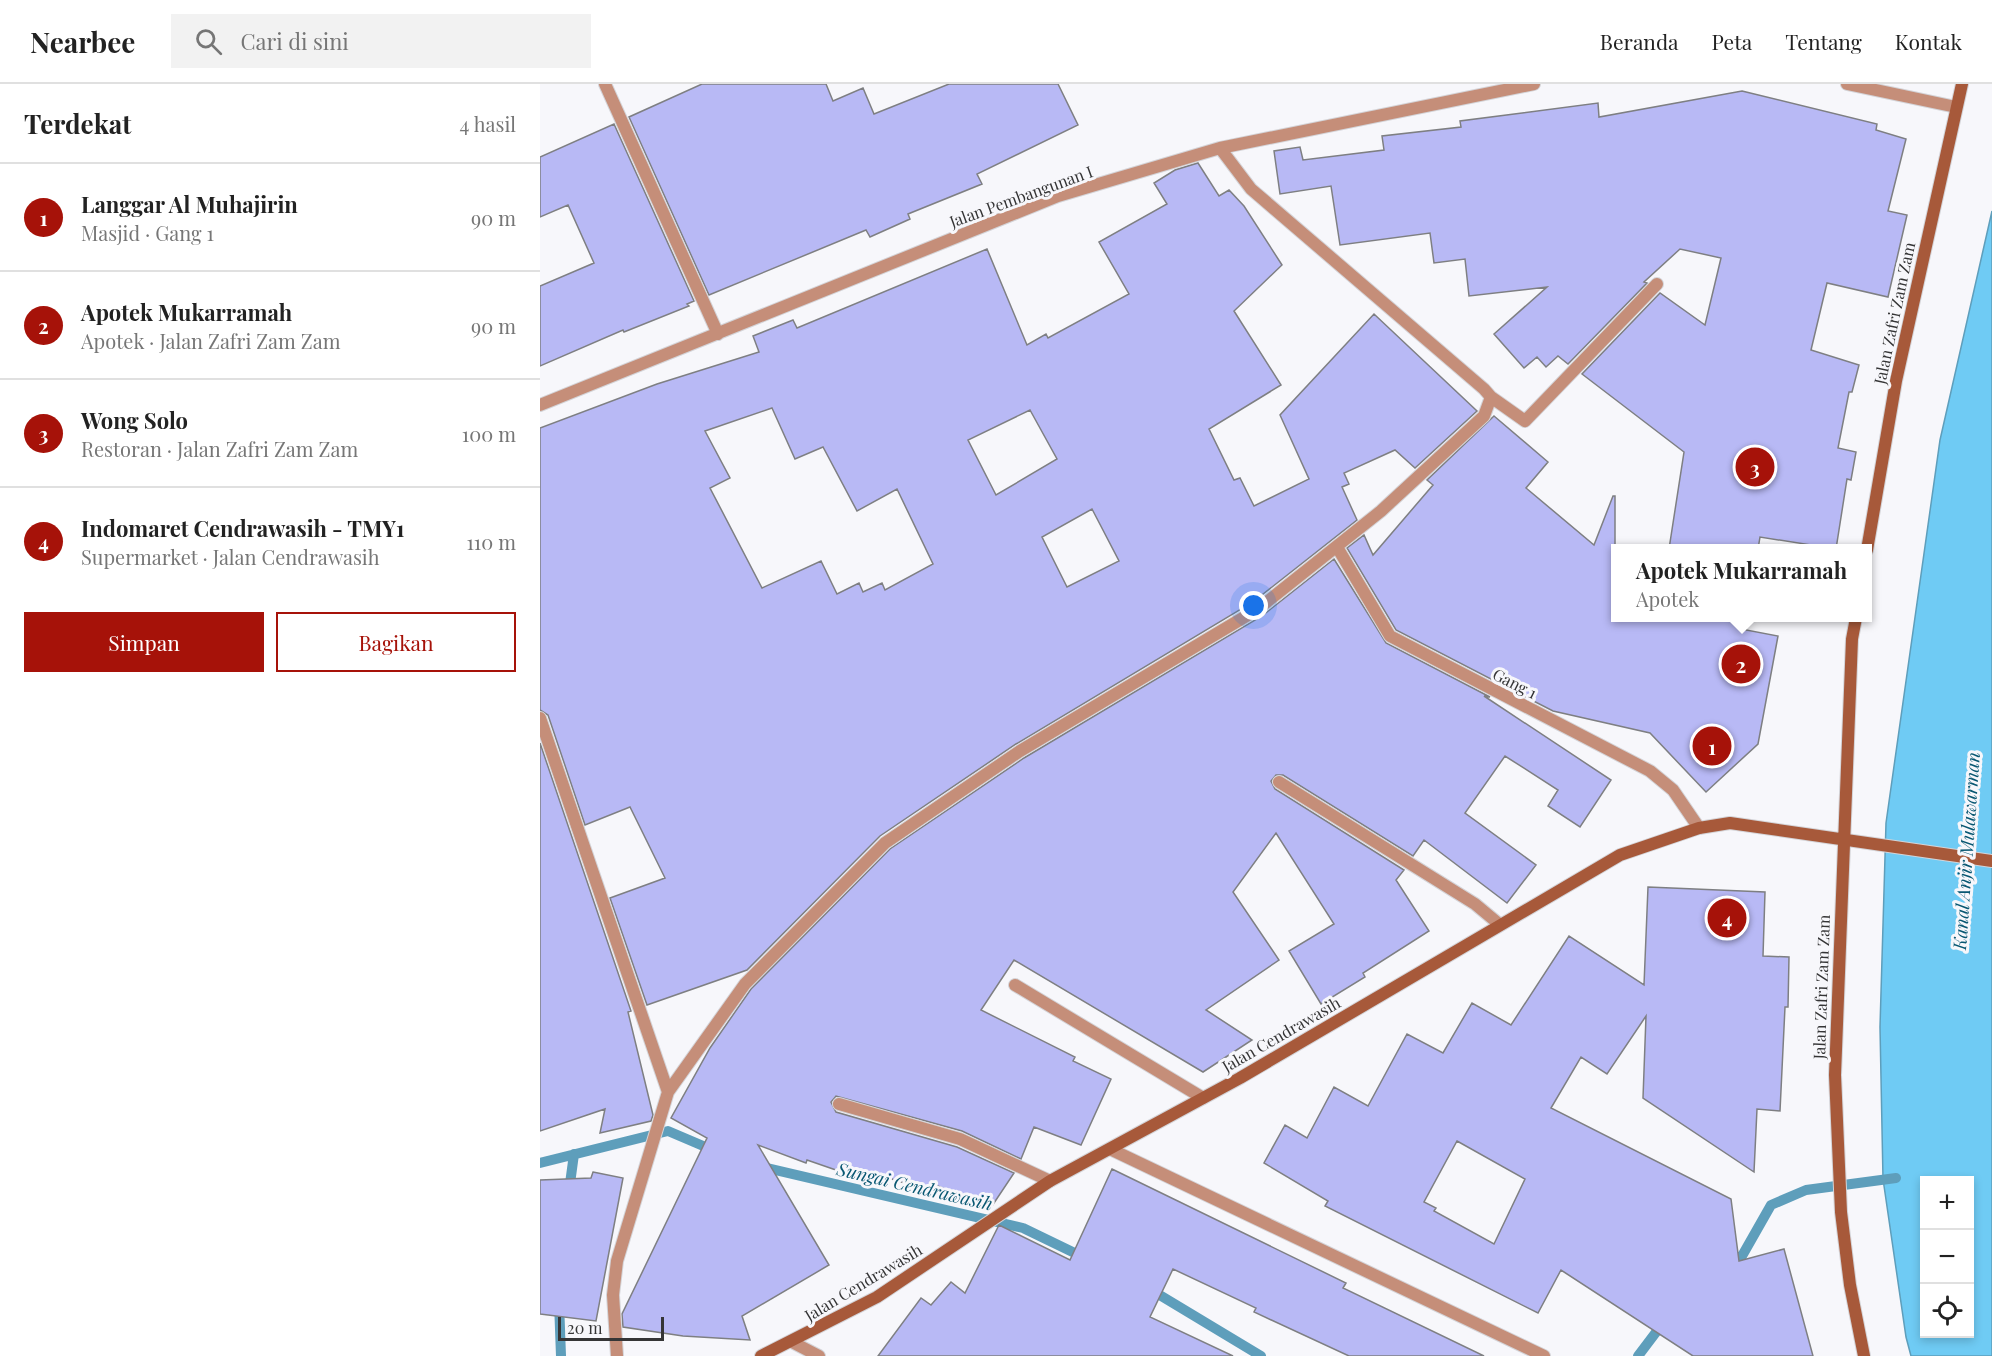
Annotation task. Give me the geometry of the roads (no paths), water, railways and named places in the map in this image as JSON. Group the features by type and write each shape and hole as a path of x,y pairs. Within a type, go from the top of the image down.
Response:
{"street":[{"path":"605,84 718,334"},
{"name":"Jalan Pembangunan I","path":"540,405 1058,196 1220,148 1534,84"},
{"path":"1847,84 1956,107"},
{"name":"Jalan Zafri Zam Zam","path":"1868,544 1896,381 1962,84"},
{"path":"1220,148 1251,189 1484,388 1491,397 1525,421 1657,284"},
{"path":"617,1356 613,1295 616,1261 668,1092 745,984 885,843 1020,751 1258,609 1381,511 1484,416 1491,397"},
{"name":"Gang 1","path":"1337,547 1390,636 1650,771 1673,790 1699,828"},
{"name":"Jalan Zafri Zam Zam","path":"1855,622 1852,639 1835,1075 1837,1163 1841,1212 1850,1285 1864,1356"},
{"path":"540,718 668,1092"},
{"path":"1279,782 1475,904 1499,924"},
{"name":"Jalan Cendrawasih","path":"761,1356 877,1297 1050,1181 1203,1098 1620,855 1699,828 1730,823 1843,842 1992,861"},
{"path":"1016,985 1203,1098"},
{"path":"839,1104 960,1139 1050,1181"},
{"path":"1110,1149 1544,1356"},
{"path":"792,1342 819,1356"}],"water":[{"name":"Kanal Anjir Mulawarman","path":"1992,211 1992,1356 1911,1356 1906,1337 1883,1179 1880,1027 1886,823 1940,440"}],"waterway":[{"name":"Sungai Cendrawasih","path":"540,1163 668,1131 715,1151"},
{"path":"569,1191 574,1154"},
{"name":"Sungai Cendrawasih","path":"758,1166 1023,1228 1085,1258"},
{"name":"Sungai Cendrawasih","path":"1727,1260 1742,1256 1771,1205 1806,1190 1896,1178"},
{"name":"Sungai Cendrawasih","path":"1148,1288 1261,1356"},
{"path":"559,1302 561,1356"},
{"name":"Sungai Cendrawasih","path":"1638,1356 1663,1323"}],"place":[{"name":"Wong Solo","path":"1755,467"},
{"name":"Apotek Mukarramah","path":"1741,664"},
{"name":"Langgar Al Muhajirin","path":"1712,746"},
{"name":"Indomaret Cendrawasih - TMY1","path":"1727,918"}]}
